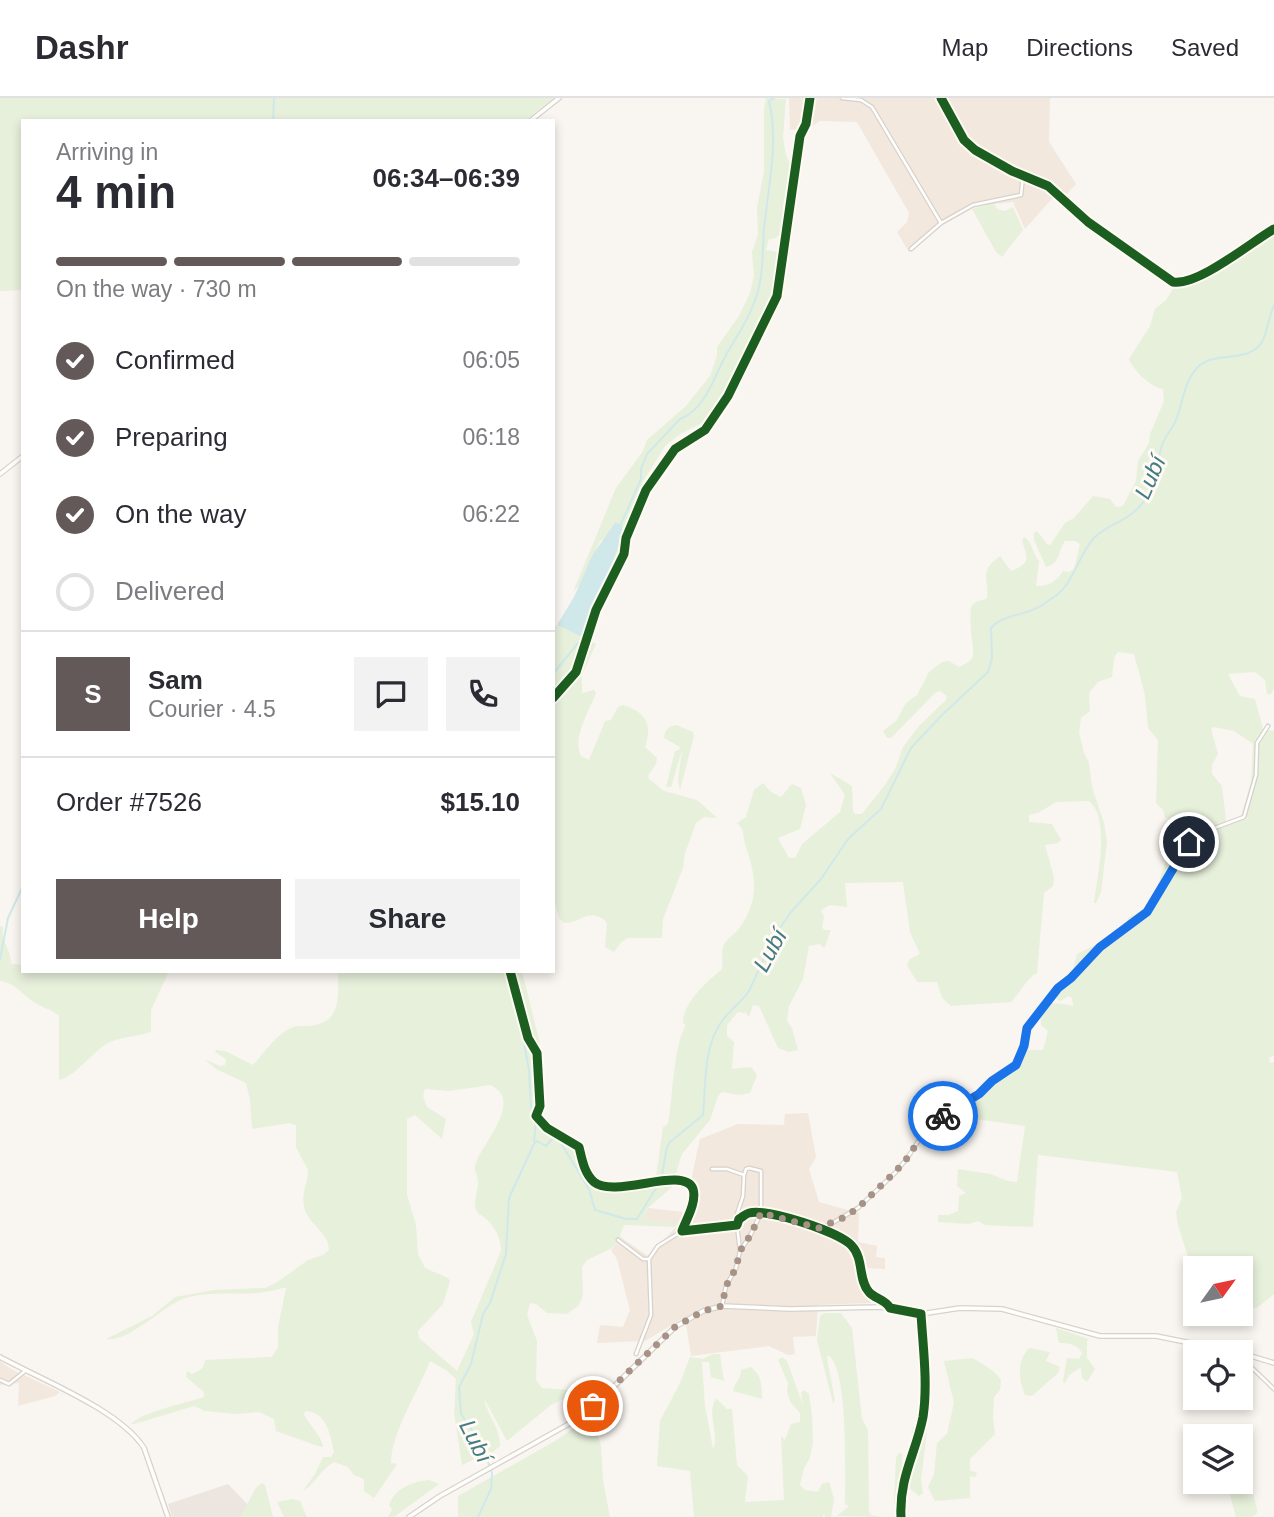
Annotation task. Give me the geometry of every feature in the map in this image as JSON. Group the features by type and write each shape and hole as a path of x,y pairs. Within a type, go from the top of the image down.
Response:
{"main road":[{"path":"533,119 559,98"},
{"path":"941,98 964,140 975,150 1048,186 1088,222 1173,282 1181,284 1198,278 1274,229"},
{"path":"0,474 21,458"},
{"path":"409,1517 428,1503 555,1433 586,1412 675,1327 703,1311 722,1306 790,1309 890,1308 921,1314 960,1308 1002,1309 1100,1336 1156,1336 1183,1341"},
{"path":"0,1357 106,1413 138,1439 144,1448 168,1517"},
{"path":"1253,1357 1274,1363"}],"street":[{"path":"806,124 810,98"},
{"path":"842,98 862,100 872,107 941,223"},
{"path":"911,248 941,223 973,205 1021,195 1023,176"},
{"path":"819,1228 858,1208 896,1171 932,1124 953,1108 979,1094 992,1081 1016,1065 1024,1046 1027,1028 1058,988 1100,947 1147,912 1176,860 1196,835 1244,817 1256,775 1257,743 1268,726"},
{"path":"722,1306 726,1286 736,1268 740,1251 737,1214 743,1196 744,1175 749,1168 761,1171 761,1213 740,1251"},
{"path":"712,1169 727,1169 744,1175"},
{"path":"681,1231 693,1200 693,1189"},
{"path":"739,1219 750,1213 761,1213 819,1228 851,1245 858,1254 867,1290 890,1308"},
{"path":"636,1354 650,1315 649,1259 662,1242 681,1231 737,1225"},
{"path":"618,1240 643,1259 649,1259"},
{"path":"1253,1368 1274,1389"},
{"path":"0,1380 9,1384 25,1371"}],"shaded area":[{"path":"789,98 1050,98 1049,142 1076,184 1065,196 1058,192 1025,229 1013,202 976,206 937,227 909,252 897,232 907,222 909,213 857,122 820,121 809,128 790,130"},
{"path":"808,1113 816,1157 809,1169 819,1202 859,1213 858,1242 877,1246 876,1257 885,1258 885,1269 867,1268 871,1303 818,1305 816,1336 793,1337 795,1354 788,1355 769,1346 691,1356 685,1317 645,1341 597,1343 600,1325 623,1327 630,1310 617,1259 611,1250 622,1238 648,1256 679,1224 644,1220 648,1208 684,1212 700,1139 738,1124 784,1125 785,1114"},
{"path":"0,1361 60,1392 55,1396 18,1406 19,1383 0,1385"},
{"path":"228,1484 248,1505 240,1517 172,1517 168,1504"}],"green space":[{"path":"0,98 554,98 527,119 21,119 21,290 0,291"},
{"path":"766,98 786,99 783,136 790,164 783,208 784,228 778,236 769,239 766,250 778,252 780,256 773,296 722,397 704,422 680,434 665,446 642,483 643,501 629,534 625,555 615,561 613,556 623,531 600,541 580,584 573,592 616,488 643,451 647,440 686,406 710,376 717,347 739,316 750,293 754,276 752,252 758,234 757,208 764,171"},
{"path":"994,203 997,209 1005,211 1013,207 1023,230 1002,257 996,252 972,209"},
{"path":"1274,233 1274,688 1271,694 1267,694 1265,680 1255,672 1228,674 1240,696 1255,699 1263,729 1274,731 1274,1055 1269,1058 1270,1063 1274,1062 1274,1294 1253,1308 1253,1256 1188,1256 1176,1212 1182,1198 1177,1172 1038,1155 1033,1227 985,1225 978,1221 969,1224 938,1222 938,1215 958,1211 959,1196 966,1193 957,1186 958,1169 1017,1182 1025,1126 947,1115 965,1107 995,1082 1012,1074 1026,1050 1043,1050 1048,1031 1041,1025 1042,1011 1054,1004 1073,1006 1069,996 1060,1001 1054,997 1061,981 1073,970 1077,954 1109,938 1124,926 1129,917 1146,906 1152,899 1172,851 1195,827 1189,823 1165,818 1163,810 1156,803 1158,740 1148,728 1145,695 1134,654 1118,652 1114,658 1112,677 1098,682 1089,693 1090,711 1081,718 1079,732 1107,842 1101,892 1096,903 1101,835 1096,810 1089,801 1056,802 1038,813 1029,815 1029,822 1052,824 1061,840 1045,845 1054,877 1053,886 1044,893 1037,973 1011,1002 951,1006 942,998 937,982 917,982 907,965 910,959 920,954 910,932 903,882 845,883 847,907 830,905 821,910 824,917 822,927 824,930 831,930 824,948 820,944 809,946 803,979 789,1006 787,1021 792,1028 798,1050 789,1052 778,1048 759,1006 753,1005 749,1017 746,1013 738,1012 727,1025 727,1036 734,1042 732,1069 751,1067 757,1075 750,1093 739,1095 722,1092 718,1096 710,1120 682,1154 672,1187 648,1208 645,1220 679,1223 675,1227 624,1225 620,1235 622,1238 612,1248 587,1260 582,1267 583,1295 579,1305 567,1314 547,1313 536,1304 530,1303 527,1315 537,1341 536,1380 542,1388 580,1391 551,1405 507,1441 484,1398 498,1433 500,1446 493,1452 462,1465 454,1412 456,1379 430,1361 396,1438 391,1463 397,1464 374,1498 364,1491 364,1479 354,1475 348,1467 334,1462 303,1491 323,1457 331,1457 334,1452 326,1425 312,1412 305,1411 304,1415 320,1438 321,1447 276,1431 274,1419 259,1412 236,1414 205,1411 194,1406 131,1424 154,1412 204,1397 204,1392 186,1377 187,1371 192,1374 201,1369 205,1360 272,1357 278,1347 278,1327 286,1288 260,1293 204,1294 183,1299 135,1330 115,1339 106,1339 152,1316 175,1297 214,1290 265,1288 308,1260 329,1250 323,1234 305,1210 303,1199 308,1170 296,1147 296,1125 289,1123 252,1129 246,1083 216,1069 204,1059 220,1066 225,1065 226,1059 215,1052 225,1051 253,1065 287,1030 295,1026 312,1026 324,1022 330,1018 337,1005 338,973 522,973 540,1044 535,1051 536,1084 537,1097 545,1117 553,1125 582,1142 596,1174 601,1179 607,1182 637,1184 656,1178 663,1127 668,1124 678,1046 686,1025 683,1023 684,1015 691,1000 722,969 724,944 741,926 751,906 754,878 743,831 737,823 746,817 754,790 763,783 771,792 781,797 792,784 801,788 806,805 800,829 778,838 789,858 795,858 802,844 840,812 845,795 830,773 852,786 853,811 855,814 862,814 885,785 896,767 903,747 947,696 940,691 935,693 891,738 887,738 883,731 896,721 906,703 917,695 929,672 942,662 949,661 959,667 972,659 971,608 975,602 987,598 986,575 993,562 1000,556 1011,571 1025,563 1026,552 1022,541 1024,537 1039,561 1036,586 1048,584 1063,571 1074,569 1080,544 1065,541 1054,563 1046,567 1034,540 1034,533 1037,531 1050,545 1065,523 1074,518 1093,496 1110,499 1116,507 1123,506 1136,481 1138,461 1149,443 1164,401 1163,389 1143,378 1129,359 1150,326 1155,309 1166,300 1175,286 1186,285 1211,274","holes":["1214,727 1234,731 1252,743 1251,782 1241,816 1249,818 1222,827 1226,820 1222,786 1212,774 1212,765 1218,754 1211,729","490,1085 500,1092 503,1101 498,1124 475,1166 478,1182 475,1206 495,1230 501,1251 471,1322 474,1334 457,1371 419,1338 418,1331 443,1304 450,1281 425,1268 418,1254 416,1225 407,1195 407,1119 415,1115 442,1139 446,1119 427,1107 423,1096 425,1089 449,1091"]},
{"path":"555,626 596,644 582,675 582,693 594,690 596,693 580,733 581,756 589,760 605,721 611,720 618,707 623,705 631,708 646,720 648,732 645,747 657,758 649,779 664,791 697,800 717,818 704,817 696,823 685,853 683,868 663,919 662,938 628,938 621,942 614,952 605,947 605,920 593,915 564,923 559,918 555,903"},
{"path":"676,725 693,732 694,736 680,790 678,780 682,750 671,787 666,787 675,751 680,747 664,738 664,735 667,729"},
{"path":"0,926 3,927 3,937 11,964 21,965 21,973 168,973 151,1010 151,1031 108,1043 71,1074 59,1080 59,1016 10,984 0,981"},
{"path":"824,1313 841,1313 852,1328 862,1419 868,1430 869,1512 881,1517 837,1516 849,1506 845,1504 843,1400 835,1364 828,1355 835,1401 833,1403 817,1340 820,1316"},
{"path":"1056,1328 1089,1339 1087,1358 1095,1369 1087,1382 1082,1378 1081,1367 1063,1382 1067,1358 1079,1359 1082,1353 1075,1346 1059,1343"},
{"path":"1029,1348 1050,1352 1046,1361 1060,1367 1058,1373 1032,1396 1025,1395 1020,1377 1022,1359"},
{"path":"720,1354 724,1381 711,1377 709,1362 702,1362 705,1406 713,1449 715,1437 712,1411 716,1398 727,1409 732,1409 737,1465 748,1476 745,1502 784,1500 781,1436 785,1440 791,1424 800,1422 800,1413 791,1403 787,1392 788,1383 778,1360 782,1357 787,1361 803,1405 801,1393 804,1390 809,1394 812,1415 813,1443 800,1485 805,1490 818,1492 822,1484 829,1482 834,1499 831,1517 823,1514 823,1517 694,1517 690,1471 657,1466 660,1421 690,1357 703,1359"},
{"path":"973,1358 992,1370 1001,1380 1000,1390 994,1397 995,1434 970,1459 970,1471 977,1472 975,1477 970,1476 970,1498 935,1501 928,1487 934,1474 937,1443 947,1434 954,1403 944,1361"},
{"path":"750,1367 759,1377 762,1399 733,1391 741,1370"},
{"path":"928,1367 927,1431 921,1480 923,1493 919,1496 904,1484 902,1517 898,1517 894,1502 896,1458 902,1453 902,1467 906,1466 913,1428 921,1419 923,1388"},
{"path":"596,1416 610,1517 458,1517 458,1496"},
{"path":"429,1480 439,1484 394,1517 388,1517 392,1510 389,1505 395,1494 410,1484"},
{"path":"262,1483 265,1485 273,1517 240,1517 256,1488"},
{"path":"1253,1493 1257,1513 1252,1517 1236,1517 1230,1495"},
{"path":"292,1499 300,1501 307,1517 284,1517 277,1502"}],"water":[{"path":"615,523 621,524 623,531 605,587 584,638 557,625 574,597 593,554"}],"waterway":[{"path":"273,119 274,98"},
{"path":"621,524 641,479 641,469 647,454 680,419 700,403 754,303 761,276 772,165 773,133 769,101 774,98"},
{"name":"Lubí","path":"478,1517 491,1489 492,1473 482,1445 461,1414 459,1387 471,1364 483,1314 490,1303 506,1254 509,1198 534,1144 537,1141 546,1146 553,1138 559,1140 589,1189 595,1210 626,1219 637,1219 661,1180 670,1142 703,1115 706,1068 715,1034 723,1019 749,991 775,935 791,912 821,879 848,839 881,809 911,748 988,672 992,659 991,628 1003,620 1038,608 1060,593 1094,538 1130,515 1146,499 1162,445 1175,422 1192,374 1204,362 1249,353 1257,348 1265,336 1274,305"},
{"path":"555,672 578,643"},
{"path":"0,959 8,918 21,890"},
{"path":"507,973 517,1006 529,1070 531,1107 536,1121 534,1141"}],"cycle path":[{"path":"555,696 576,672 596,610 624,554 626,538 646,490 675,449 705,430 728,396 777,296 800,136 806,124 810,98"},
{"path":"941,98 964,140 975,150 1012,171 1048,186 1088,222 1173,282 1184,281 1210,271 1274,229"},
{"path":"511,973 528,1038 537,1053 540,1106 536,1116 547,1128 579,1147 582,1161 594,1182 617,1187 677,1180 687,1183 693,1189 694,1200 682,1231 737,1225 739,1219 746,1214 758,1212 819,1228 845,1240 856,1251 863,1282 871,1294 890,1308 921,1314 925,1366 923,1417 903,1490 901,1517"}],"way so far":[{"path":"593,1406 675,1327 703,1311 722,1306 726,1286 736,1268 740,1251 761,1213 819,1228 845,1217 896,1171 924,1132 943,1116"}],"route":[{"path":"943,1116 979,1094 992,1081 1016,1065 1024,1046 1027,1028 1058,988 1100,947 1147,912 1189,842"}]}
